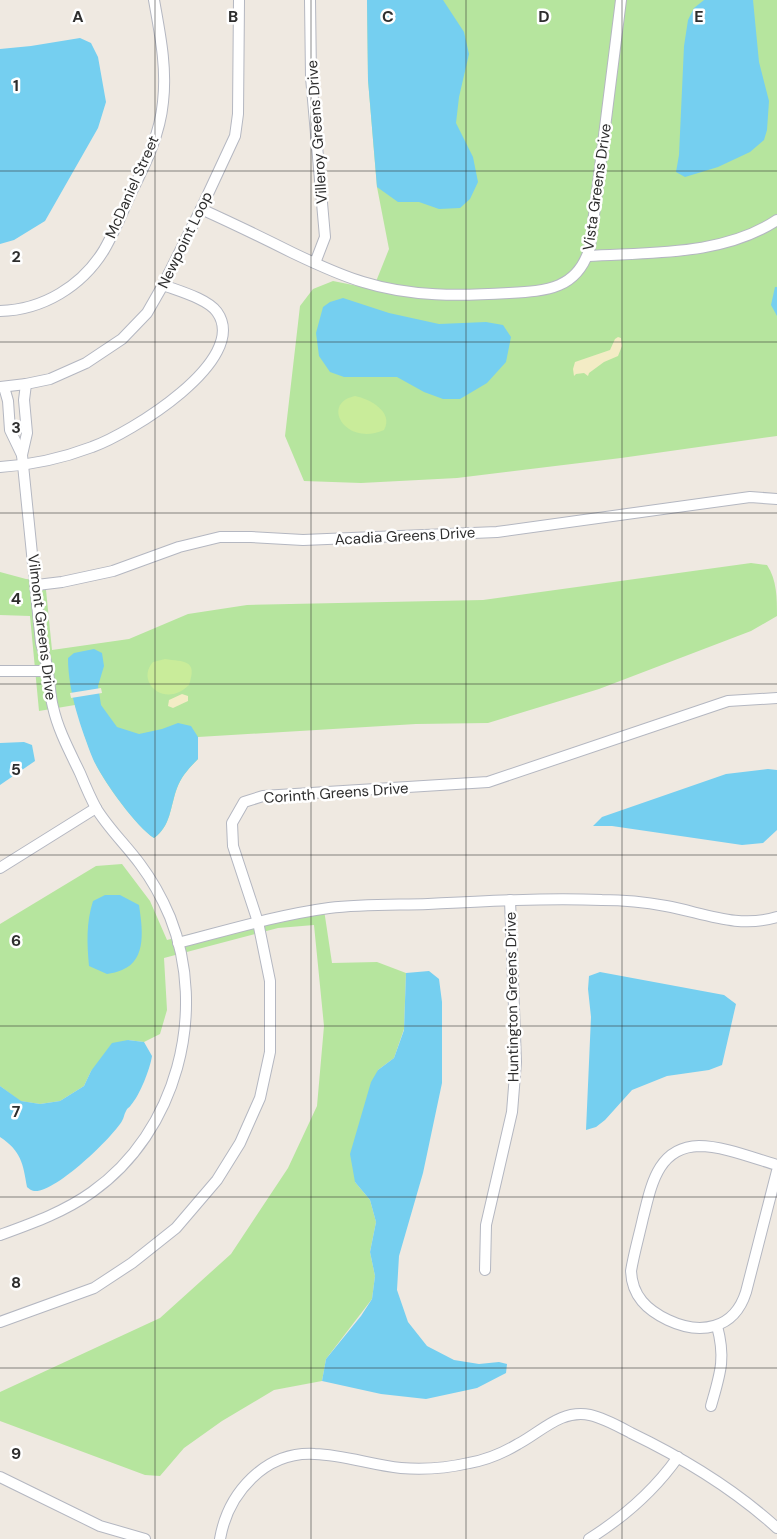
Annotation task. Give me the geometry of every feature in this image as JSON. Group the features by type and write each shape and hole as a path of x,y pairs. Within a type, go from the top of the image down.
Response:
{"street":[{"name":"McDaniel Street","path":"0,311 30,307 68,289 96,262 113,232 150,155 158,130 163,104 165,64 154,0"},
{"name":"Newpoint Loop","path":"2,387 50,379 86,363 122,339 147,314 201,209 232,143 238,114 239,0"},
{"name":"Villeroy Greens Drive","path":"310,0 311,77 325,237 315,263"},
{"name":"Vista Greens Drive","path":"201,209 341,275 394,290 436,296 466,296 549,290 564,283 578,271 588,256 592,237 621,0"},
{"path":"588,256 715,246 759,231 777,220"},
{"path":"0,467 23,460 66,456 94,447 130,429 177,396 199,374 222,343 223,327 217,312 202,301 163,285"},
{"path":"23,460 27,433 24,400 26,384"},
{"path":"2,387 8,401 10,430 23,460"},
{"name":"Vilmont Greens Drive","path":"0,1235 53,1214 94,1190 124,1163 149,1130 169,1094 183,1046 186,1012 184,968 170,918 158,891 141,865 96,808 64,739 52,706 48,671 41,644 37,585 23,460"},
{"name":"Acadia Greens Drive","path":"37,585 62,582 112,571 179,548 220,537 302,540 497,532 750,497 777,499"},
{"path":"0,671 48,671"},
{"name":"Corinth Greens Drive","path":"0,1322 94,1288 132,1263 176,1228 222,1173 240,1144 260,1098 270,1052 270,981 258,922 233,846 232,823 244,802 263,796 488,782 728,701 777,698"},
{"path":"0,868 96,808"},
{"path":"178,943 258,922 331,908 510,900 639,902 741,922 761,921 777,917"},
{"name":"Huntington Greens Drive","path":"485,1270 486,1225 512,1112 515,1070 510,900"},
{"path":"777,1165 715,1148 697,1146 674,1154 662,1163 655,1176 631,1271 631,1279 636,1292 650,1310 679,1325 700,1329 717,1326 734,1313 744,1297 777,1171"},
{"path":"711,1406 722,1364 721,1342 717,1326"},
{"path":"220,1539 222,1525 228,1510 245,1484 270,1465 300,1454 322,1454 411,1468 453,1466 492,1457 519,1444 560,1418 567,1415 582,1414 607,1421 678,1457 740,1498 777,1528"},
{"path":"589,1539 620,1518 635,1505 660,1480 678,1457"},
{"path":"0,1478 100,1526 146,1539"}],"green space":[{"path":"367,0 777,0 777,436 621,458 457,478 361,483 304,481 285,436 300,306 313,289 333,281 373,289 389,249 377,187 368,80"},
{"path":"355,396 379,407 386,418 384,430 370,434 358,433 348,429 342,422 339,407 345,400"},
{"path":"751,563 767,565 773,577 776,589 777,616 751,631 599,689 488,723 416,724 198,737 198,759 181,780 167,822 160,833 154,838 138,824 120,802 98,769 75,705 39,711 30,616 0,615 0,572 26,579 45,580 52,650 129,639 188,614 247,605 483,600"},
{"path":"165,659 188,663 192,670 189,685 180,692 162,694 150,684 148,670 153,662"},
{"path":"122,864 150,901 167,940 265,915 323,903 332,963 377,962 406,973 404,1029 394,1058 378,1070 355,1182 370,1200 376,1222 370,1252 375,1276 372,1299 326,1359 322,1381 274,1390 222,1421 184,1448 160,1476 145,1475 0,1421 0,1392 160,1318 231,1254 288,1168 317,1106 324,1026 314,925 278,928 164,958 167,1010 160,1034 144,1042 128,1040 91,1071 84,1086 60,1101 40,1104 20,1101 0,1086 0,924 96,866"}],"sand":[{"path":"621,338 622,346 618,356 604,362 589,373 588,376 584,373 574,376 575,362 610,350 615,339"},
{"path":"182,694 188,696 188,701 173,708 168,706 169,700"}],"water":[{"path":"367,0 443,0 464,32 469,54 459,97 456,123 473,157 478,182 470,199 460,208 439,209 419,202 398,202 377,187 368,80"},
{"path":"704,0 753,0 759,62 769,101 767,130 764,140 750,152 718,167 685,177 676,172 679,155 684,46 688,20 694,8"},
{"path":"80,38 91,43 98,57 106,102 98,128 45,221 14,240 0,244 0,49"},
{"path":"775,287 777,287 777,316 771,305"},
{"path":"343,298 389,313 439,324 486,322 503,325 511,337 506,362 487,383 460,399 443,399 424,392 397,377 344,377 330,372 319,356 316,333 323,307 330,302"},
{"path":"94,649 102,653 104,666 98,686 101,705 117,727 139,734 178,723 191,726 198,737 198,759 181,780 167,822 160,833 154,838 138,824 104,778 93,759 80,722 70,684 68,658 74,653"},
{"path":"24,742 32,745 35,761 0,785 0,743"},
{"path":"768,769 777,770 777,830 763,843 742,845 612,826 593,826 602,817 726,774"},
{"path":"105,895 120,895 139,905 142,932 140,951 136,959 122,970 107,974 89,966 88,941 89,917 93,901"},
{"path":"429,971 439,979 442,1002 442,1083 423,1173 399,1256 397,1290 408,1322 427,1346 454,1360 479,1364 499,1362 507,1364 506,1373 477,1388 426,1399 381,1394 322,1381 326,1359 361,1316 372,1299 375,1276 370,1252 376,1222 370,1200 355,1182 350,1154 371,1082 378,1070 394,1058 404,1030 406,973"},
{"path":"600,972 724,995 736,1004 722,1065 709,1070 667,1076 632,1090 605,1120 596,1127 586,1130 591,1017 588,989 589,976"},
{"path":"128,1040 144,1042 152,1056 141,1089 122,1121 107,1140 68,1175 43,1190 34,1191 27,1187 20,1158 13,1147 0,1137 0,1086 21,1101 40,1104 60,1101 84,1086 91,1071 112,1043"}],"pier":[{"path":"101,688 102,693 71,698 70,693"}]}
